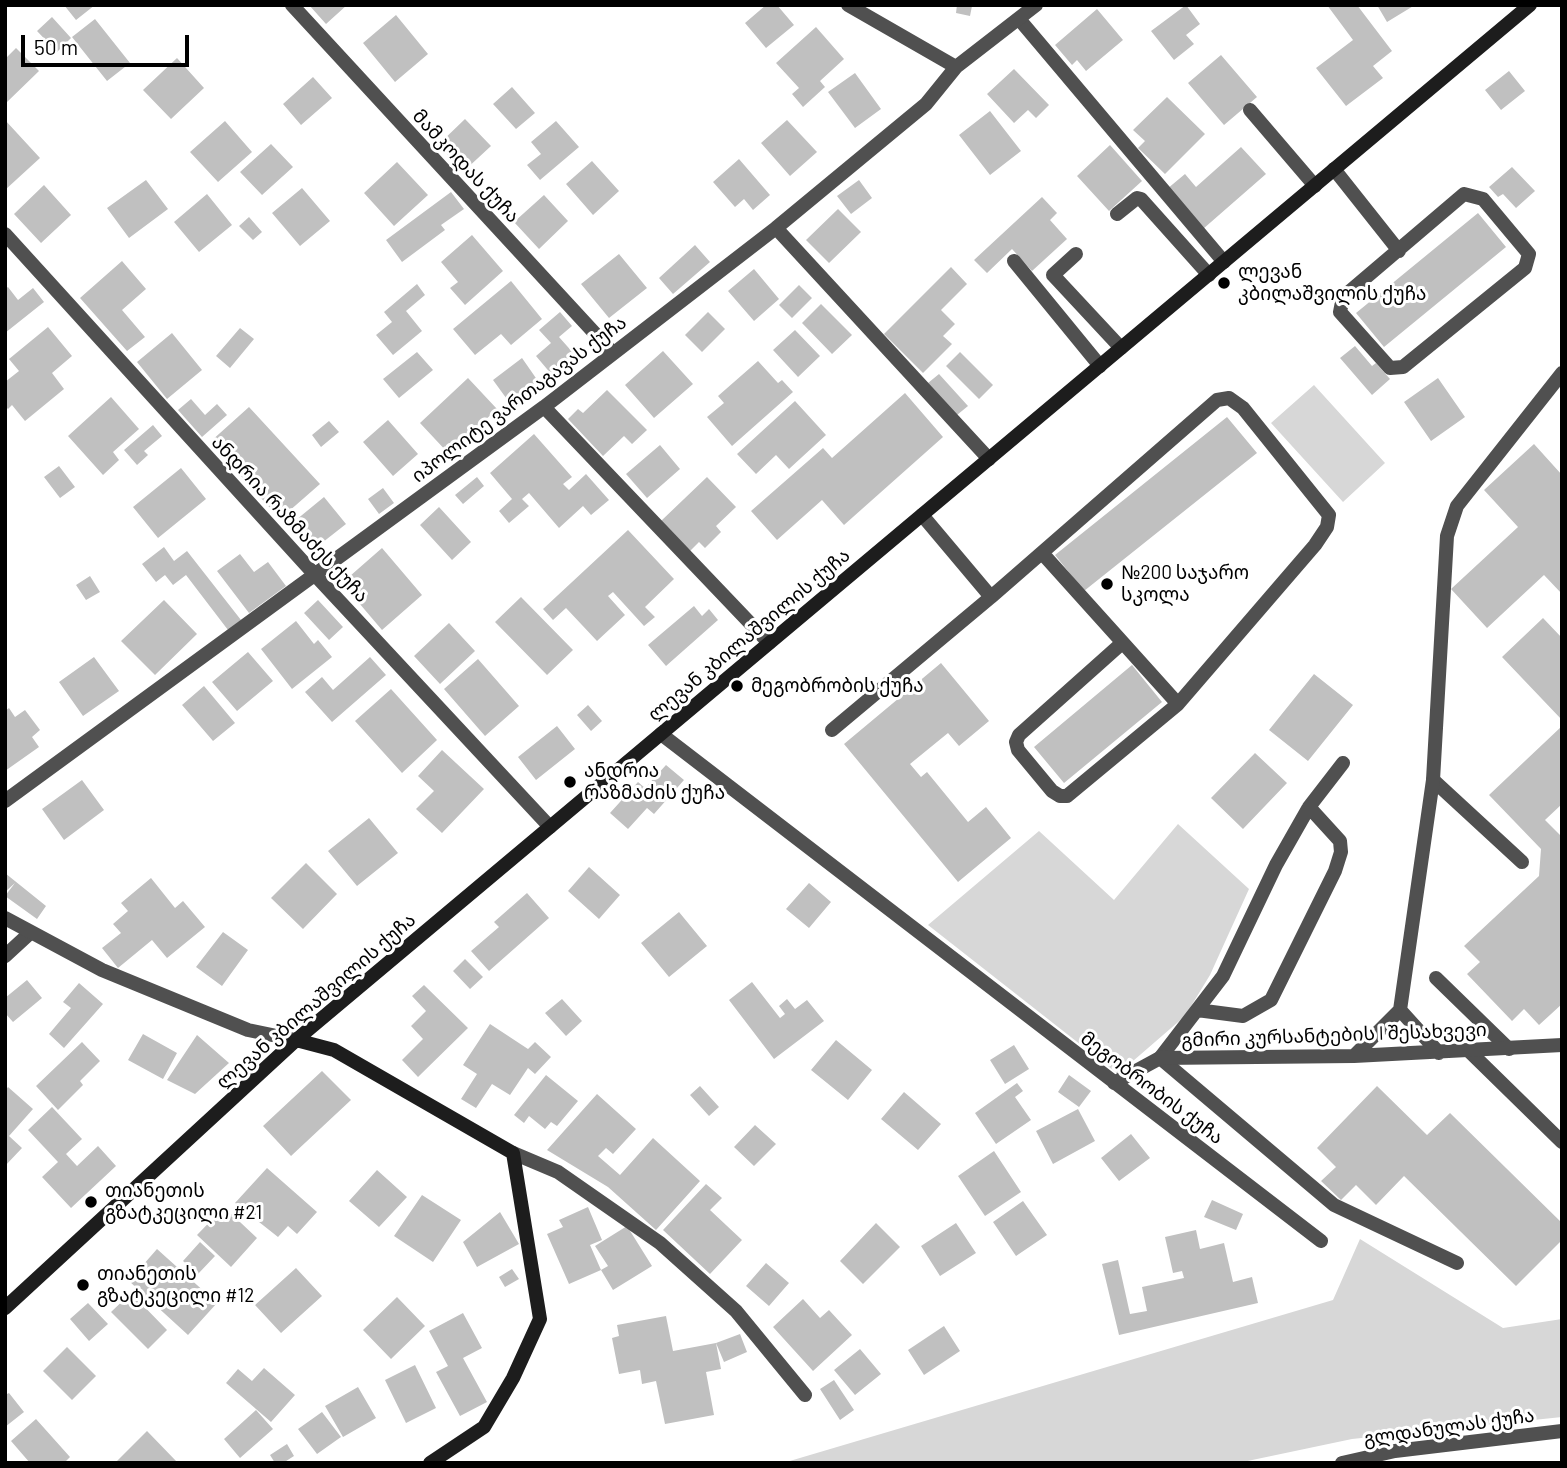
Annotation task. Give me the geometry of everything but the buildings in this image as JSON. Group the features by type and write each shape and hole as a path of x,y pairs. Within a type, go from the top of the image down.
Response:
{"main road":[{"name":"ლევან კბილაშვილის ქუჩა","path":"5,1308 296,1040 1530,5"},
{"path":"296,1040 334,1050 513,1153 540,1319 513,1378 484,1427 430,1463"}],"street":[{"name":"მამკოდას ქუჩა","path":"292,5 612,352"},
{"path":"848,5 956,68"},
{"name":"იპოლიტე ვართაგავას ქუჩა","path":"5,801 544,407 776,228 926,104 956,68 1036,5"},
{"path":"1019,19 1224,262"},
{"path":"1250,110 1315,186"},
{"path":"1334,169 1399,251"},
{"path":"1464,194 1483,199 1529,254 1525,268 1404,367 1390,368 1340,312 1343,297 1399,251 1464,194"},
{"path":"1117,214 1137,198 1141,199 1209,275"},
{"path":"776,228 989,459"},
{"name":"ანდრია რაზმაძეს ქუჩა","path":"5,234 316,576 550,827"},
{"path":"1076,254 1055,270 1056,280 1121,348"},
{"path":"1014,261 1100,366"},
{"path":"1354,1056 1401,1010 1433,780 1447,536 1457,506 1562,373"},
{"path":"832,730 1043,554 1216,400 1229,398 1243,408 1329,515 1327,527 1315,545 1178,704 1067,796 1052,791 1018,750 1016,741 1019,734 1121,644"},
{"path":"544,407 769,643"},
{"path":"922,515 991,597"},
{"path":"1043,554 1121,644 1178,704"},
{"name":"მეგობრობის ქუჩა","path":"661,734 1321,1241"},
{"path":"1343,763 1309,807 1276,865 1223,976 1160,1058 1334,1205 1457,1263"},
{"path":"1433,780 1522,862"},
{"path":"1197,1010 1244,1016 1271,1000 1335,871 1341,852 1340,842 1309,807"},
{"path":"5,918 102,970 236,1025 296,1040"},
{"path":"5,956 30,933"},
{"path":"1436,978 1509,1049"},
{"path":"1401,1010 1439,1053"},
{"name":"გმირი კურსანტების I შესახვევი","path":"1114,1083 1160,1058 1354,1056 1562,1045"},
{"path":"1469,1051 1562,1142"},
{"path":"513,1153 558,1172 660,1243 736,1311 805,1395"},
{"name":"გლდანულას ქუჩა","path":"1342,1463 1395,1451 1562,1431"}],"shaded area":[{"path":"1314,385 1385,463 1343,502 1271,423"},
{"path":"1178,824 1249,889 1210,975 1185,1016 1118,1074 928,925 1039,831 1114,900"},
{"path":"1360,1239 1503,1328 1562,1319 1562,1417 1352,1439 1238,1463 783,1463 1333,1300"}],"place":[{"name":"ლევან კბილაშვილის ქუჩა","path":"1224,283"},
{"name":"№200 საჯარო სკოლა","path":"1107,584"},
{"name":"მეგობრობის ქუჩა","path":"737,686"},
{"name":"ანდრია რაზმაძის ქუჩა","path":"570,782"},
{"name":"თიანეთის გზატკეცილი #21","path":"91,1202"},
{"name":"თიანეთის გზატკეცილი #12","path":"83,1285"}]}
